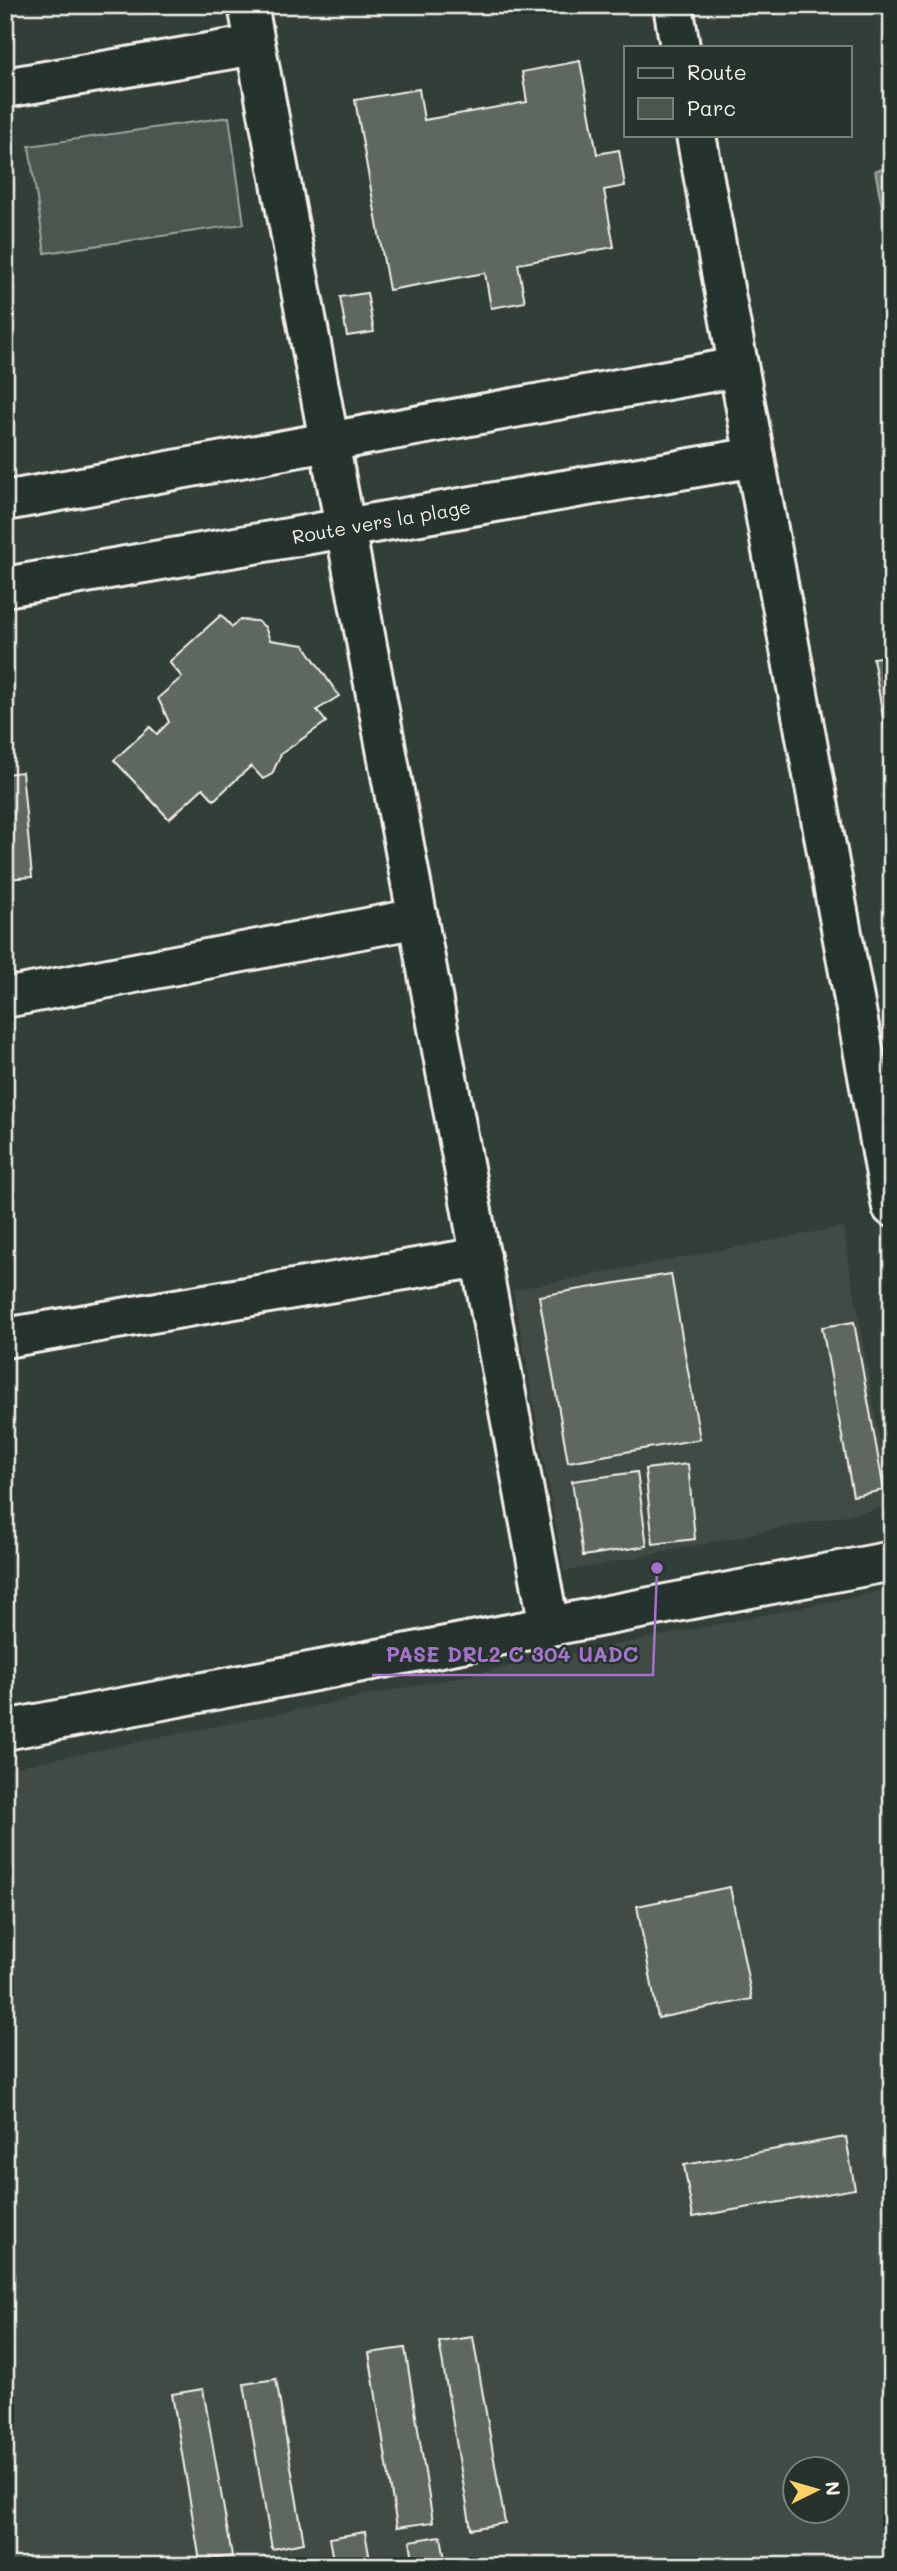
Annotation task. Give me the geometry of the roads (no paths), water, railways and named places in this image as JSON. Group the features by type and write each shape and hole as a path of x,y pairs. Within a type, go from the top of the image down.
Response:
{"street":[{"path":"247,5 549,1626"},
{"path":"673,5 680,46"},
{"path":"5,88 255,45"},
{"path":"696,136 892,1207"},
{"path":"5,501 738,367"},
{"name":"Route vers la plage","path":"5,587 755,457"},
{"path":"5,998 418,918"},
{"path":"5,1339 481,1257"},
{"path":"5,1730 892,1562"}],"place":[{"name":"PASE DRL2 C 304 UADC","path":"657,1568"}]}
